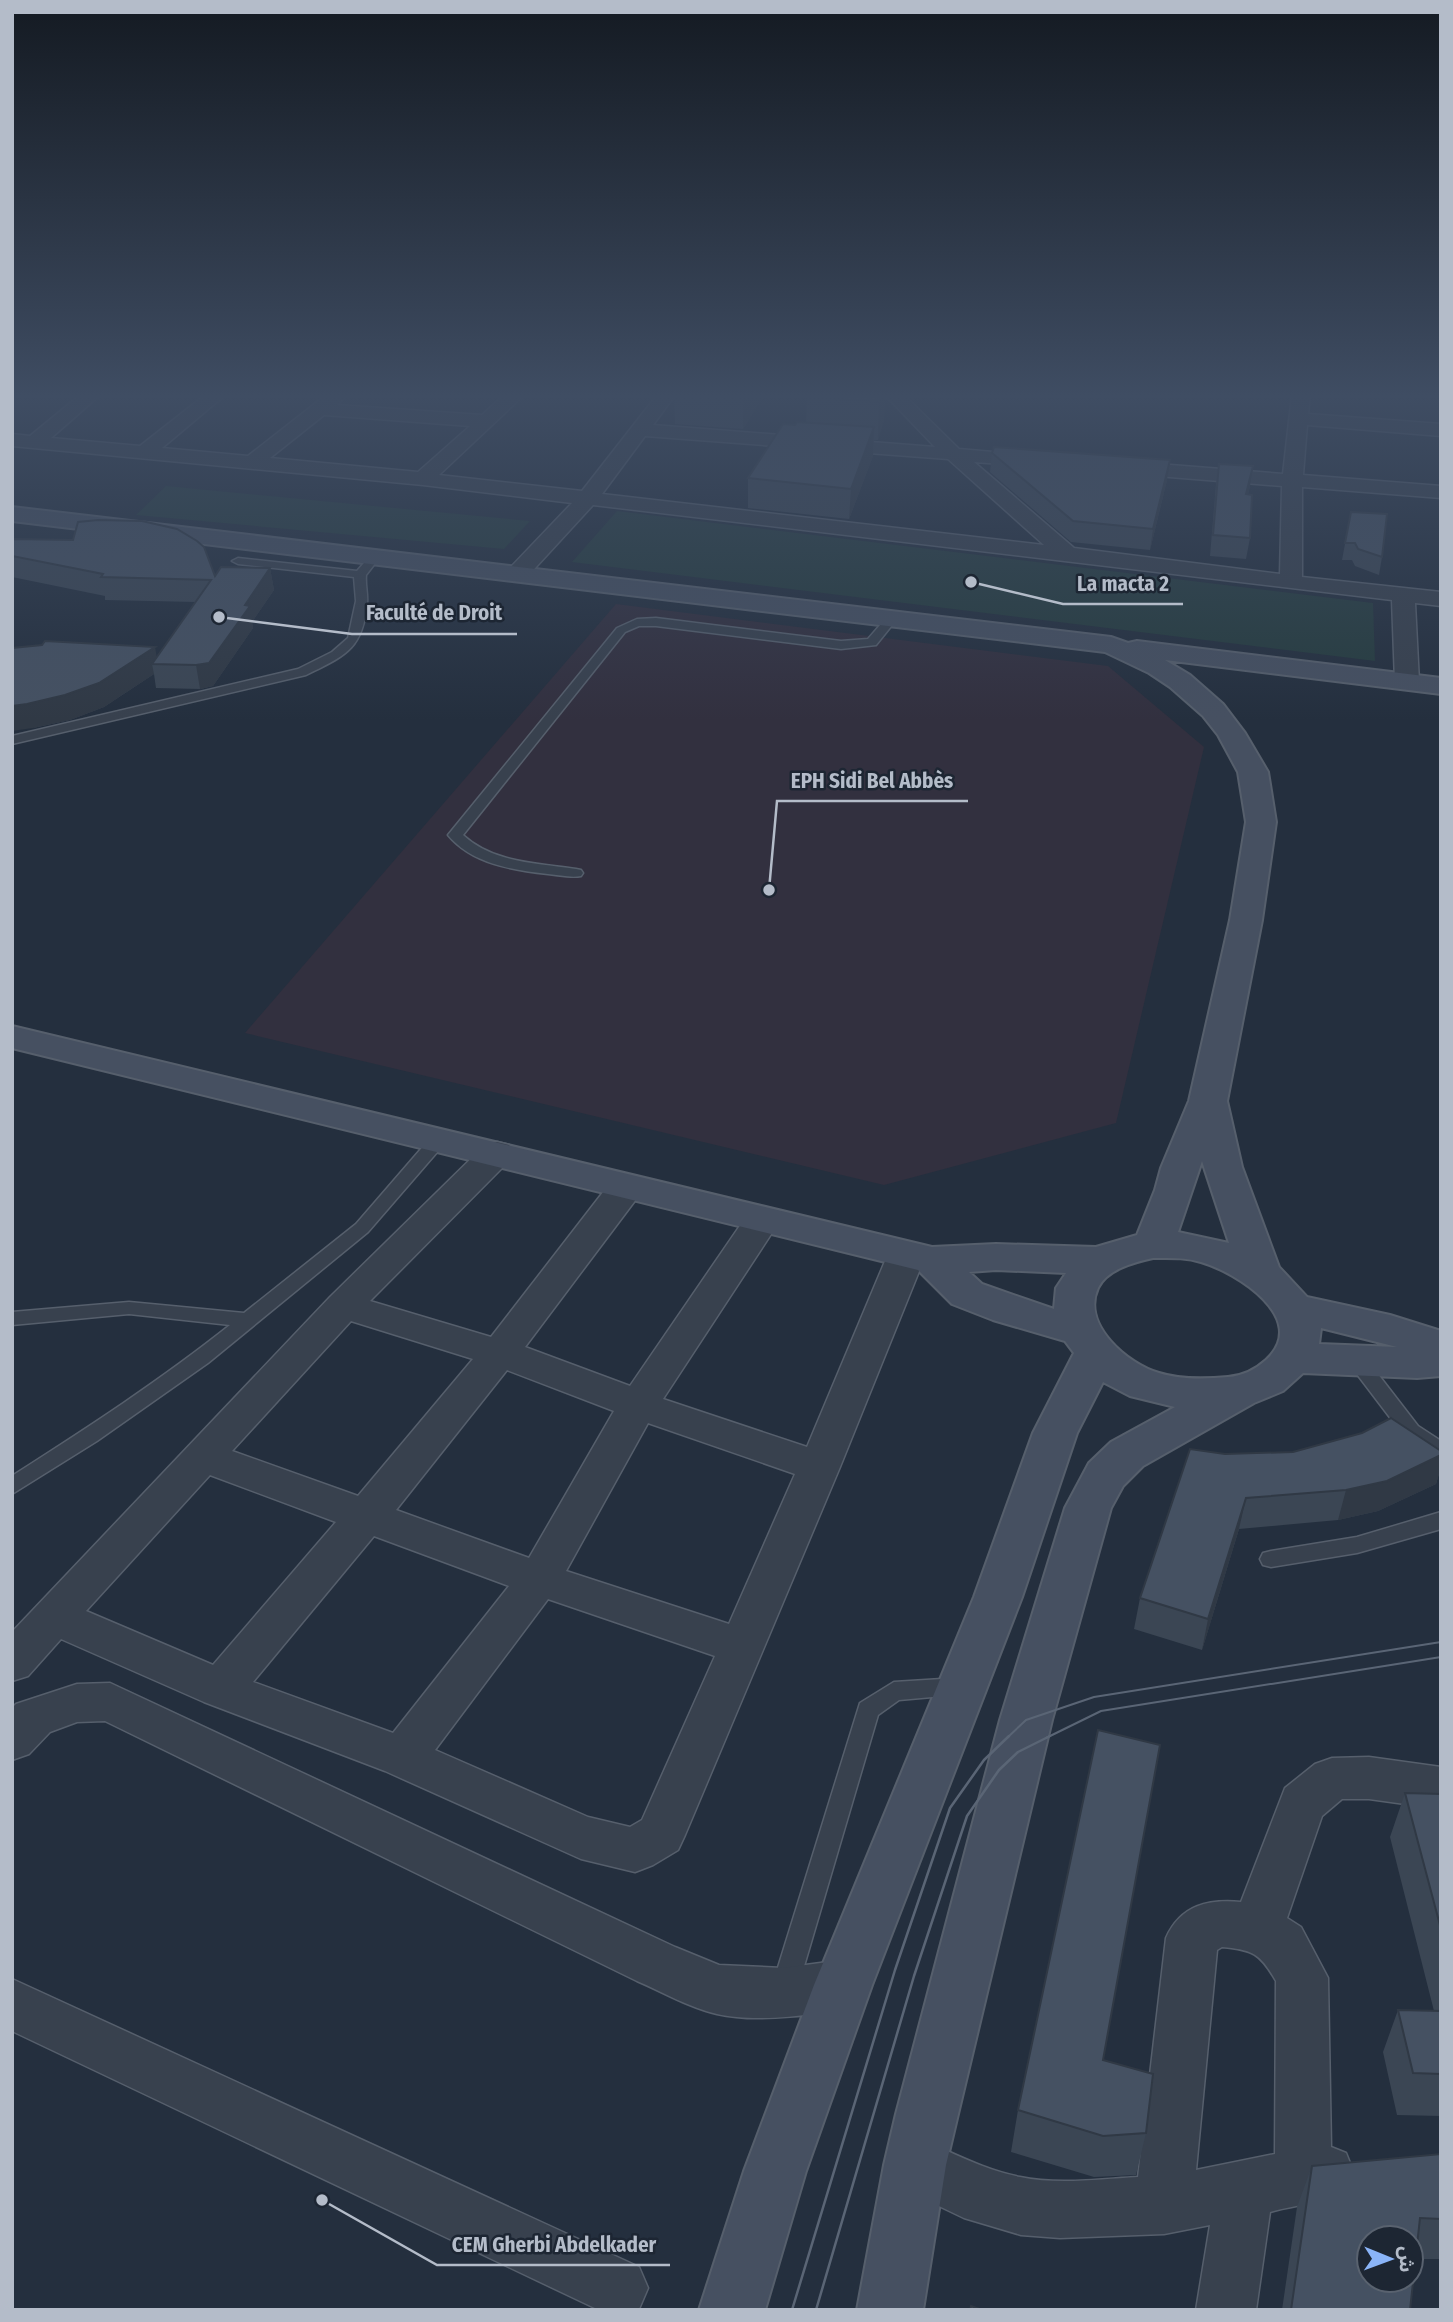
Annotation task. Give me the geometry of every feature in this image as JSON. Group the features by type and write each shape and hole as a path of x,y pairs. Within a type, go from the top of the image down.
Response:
{"main road":[{"path":"12,514 368,566 517,574 1441,686"},
{"path":"1111,646 1158,667 1180,681 1213,710 1243,752 1253,772 1261,822 1256,860 1208,1101 1180,1168 1175,1190 1153,1245"},
{"path":"12,1037 919,1257 1101,1261"},
{"path":"1208,1101 1214,1139 1225,1178 1260,1273"},
{"path":"732,2310 775,2171 843,1985 998,1597 1086,1342 1073,1311 1076,1292 1085,1275 1101,1261 1125,1250 1153,1245 1181,1245 1210,1250 1237,1259 1260,1273 1285,1295 1293,1308 1299,1342 1293,1357 1280,1373 1262,1384 1238,1392 1127,1454 1105,1475 1087,1508 1026,1720 915,2165 890,2310"},
{"path":"919,1257 967,1294 1086,1342 1123,1375 1160,1390 1200,1396 1238,1392"},
{"path":"1293,1308 1390,1329 1441,1347"},
{"path":"1293,1357 1417,1363 1441,1361"}],"street":[{"path":"517,574 583,503"},
{"path":"625,503 1441,599"},
{"path":"728,515 736,503"},
{"path":"1010,503 1068,554"},
{"path":"1291,582 1292,503"},
{"path":"1403,595 1407,682"},
{"path":"12,1663 201,1456 343,1306 497,1153"},
{"path":"220,1689 368,1516 500,1353 627,1186"},
{"path":"402,1757 539,1579 638,1405 763,1219"},
{"path":"52,1618 77,1626 220,1689 402,1757 581,1837 635,1850 660,1835 820,1467 919,1257"},
{"path":"343,1306 500,1353 638,1405 820,1467"},
{"path":"201,1456 539,1579 740,1646"},
{"path":"12,1741 33,1718 77,1703 110,1702 656,1964 718,1990 783,1993 843,1985"},
{"path":"1258,1927 1302,1803 1332,1779 1369,1778 1441,1788"},
{"path":"1164,2205 1192,1938 1215,1923 1258,1927 1283,1944 1301,1978 1303,2175"},
{"path":"12,2004 618,2288"},
{"path":"915,2165 964,2189 1021,2206 1060,2209 1164,2205 1244,2190 1303,2175 1372,2169"},
{"path":"1226,2310 1244,2190"}],"lane":[{"path":"12,740 302,672 337,655 354,639 362,601 359,586 368,566 307,566 238,561"},
{"path":"576,873 495,860 465,847 455,835 621,630 637,623 656,622 856,645 872,642 891,619"},
{"path":"12,1486 201,1358 362,1228 439,1139"},
{"path":"12,1319 129,1308 248,1320"},
{"path":"1357,1361 1411,1431 1441,1451"},
{"path":"1271,1559 1313,1554 1408,1534 1441,1520"},
{"path":"783,1993 869,1710 894,1691 961,1686"}],"shaded area":[{"path":"616,604 1108,666 1204,747 1116,1123 884,1185 245,1033"}],"green space":[{"path":"148,503 347,503 530,521 504,549 136,515"},
{"path":"617,511 1373,603 1375,661 572,562"}],"building":[{"path":"1052,503 1159,503 1153,529 1073,521"},
{"path":"1216,503 1252,503 1250,538 1213,535"},
{"path":"1351,512 1387,514 1382,557 1358,549 1355,543 1345,543"},
{"path":"142,521 177,529 204,547 215,576 221,567 270,568 245,605 250,606 209,663 152,664 211,580 101,577 103,574 12,556 12,539 73,540 78,522"},
{"path":"45,641 155,647 99,683 65,695 12,706 12,648 42,645"},
{"path":"1391,1418 1441,1451 1441,1455 1387,1481 1346,1490 1246,1498 1208,1619 1140,1598 1190,1449 1225,1454 1293,1452 1362,1433"},
{"path":"1098,1730 1160,1745 1103,2060 1153,2074 1146,2133 1103,2136 1018,2110"},
{"path":"1405,1793 1441,1794 1441,1929"},
{"path":"1398,2010 1441,2011 1441,2074 1413,2073"},
{"path":"1441,2154 1441,2219 1420,2218 1419,2224 1355,2224 1355,2294 1412,2294 1410,2310 1291,2310 1312,2166"}],"tram line":[{"path":"1007,1738 1026,1720 1094,1697 1441,1642"},
{"path":"1046,1738 1101,1711 1441,1657"},
{"path":"792,2310 895,1970 950,1808 984,1760 1009,1736"},
{"path":"1046,1738 1050,1736"},
{"path":"816,2310 914,1976 967,1816 999,1770 1018,1752 1046,1738"}],"place":[{"name":"La macta 2","path":"971,582"},
{"name":"Faculté de Droit","path":"219,617"},
{"name":"EPH Sidi Bel Abbès","path":"769,890"},
{"name":"CEM Gherbi Abdelkader","path":"322,2200"}]}
